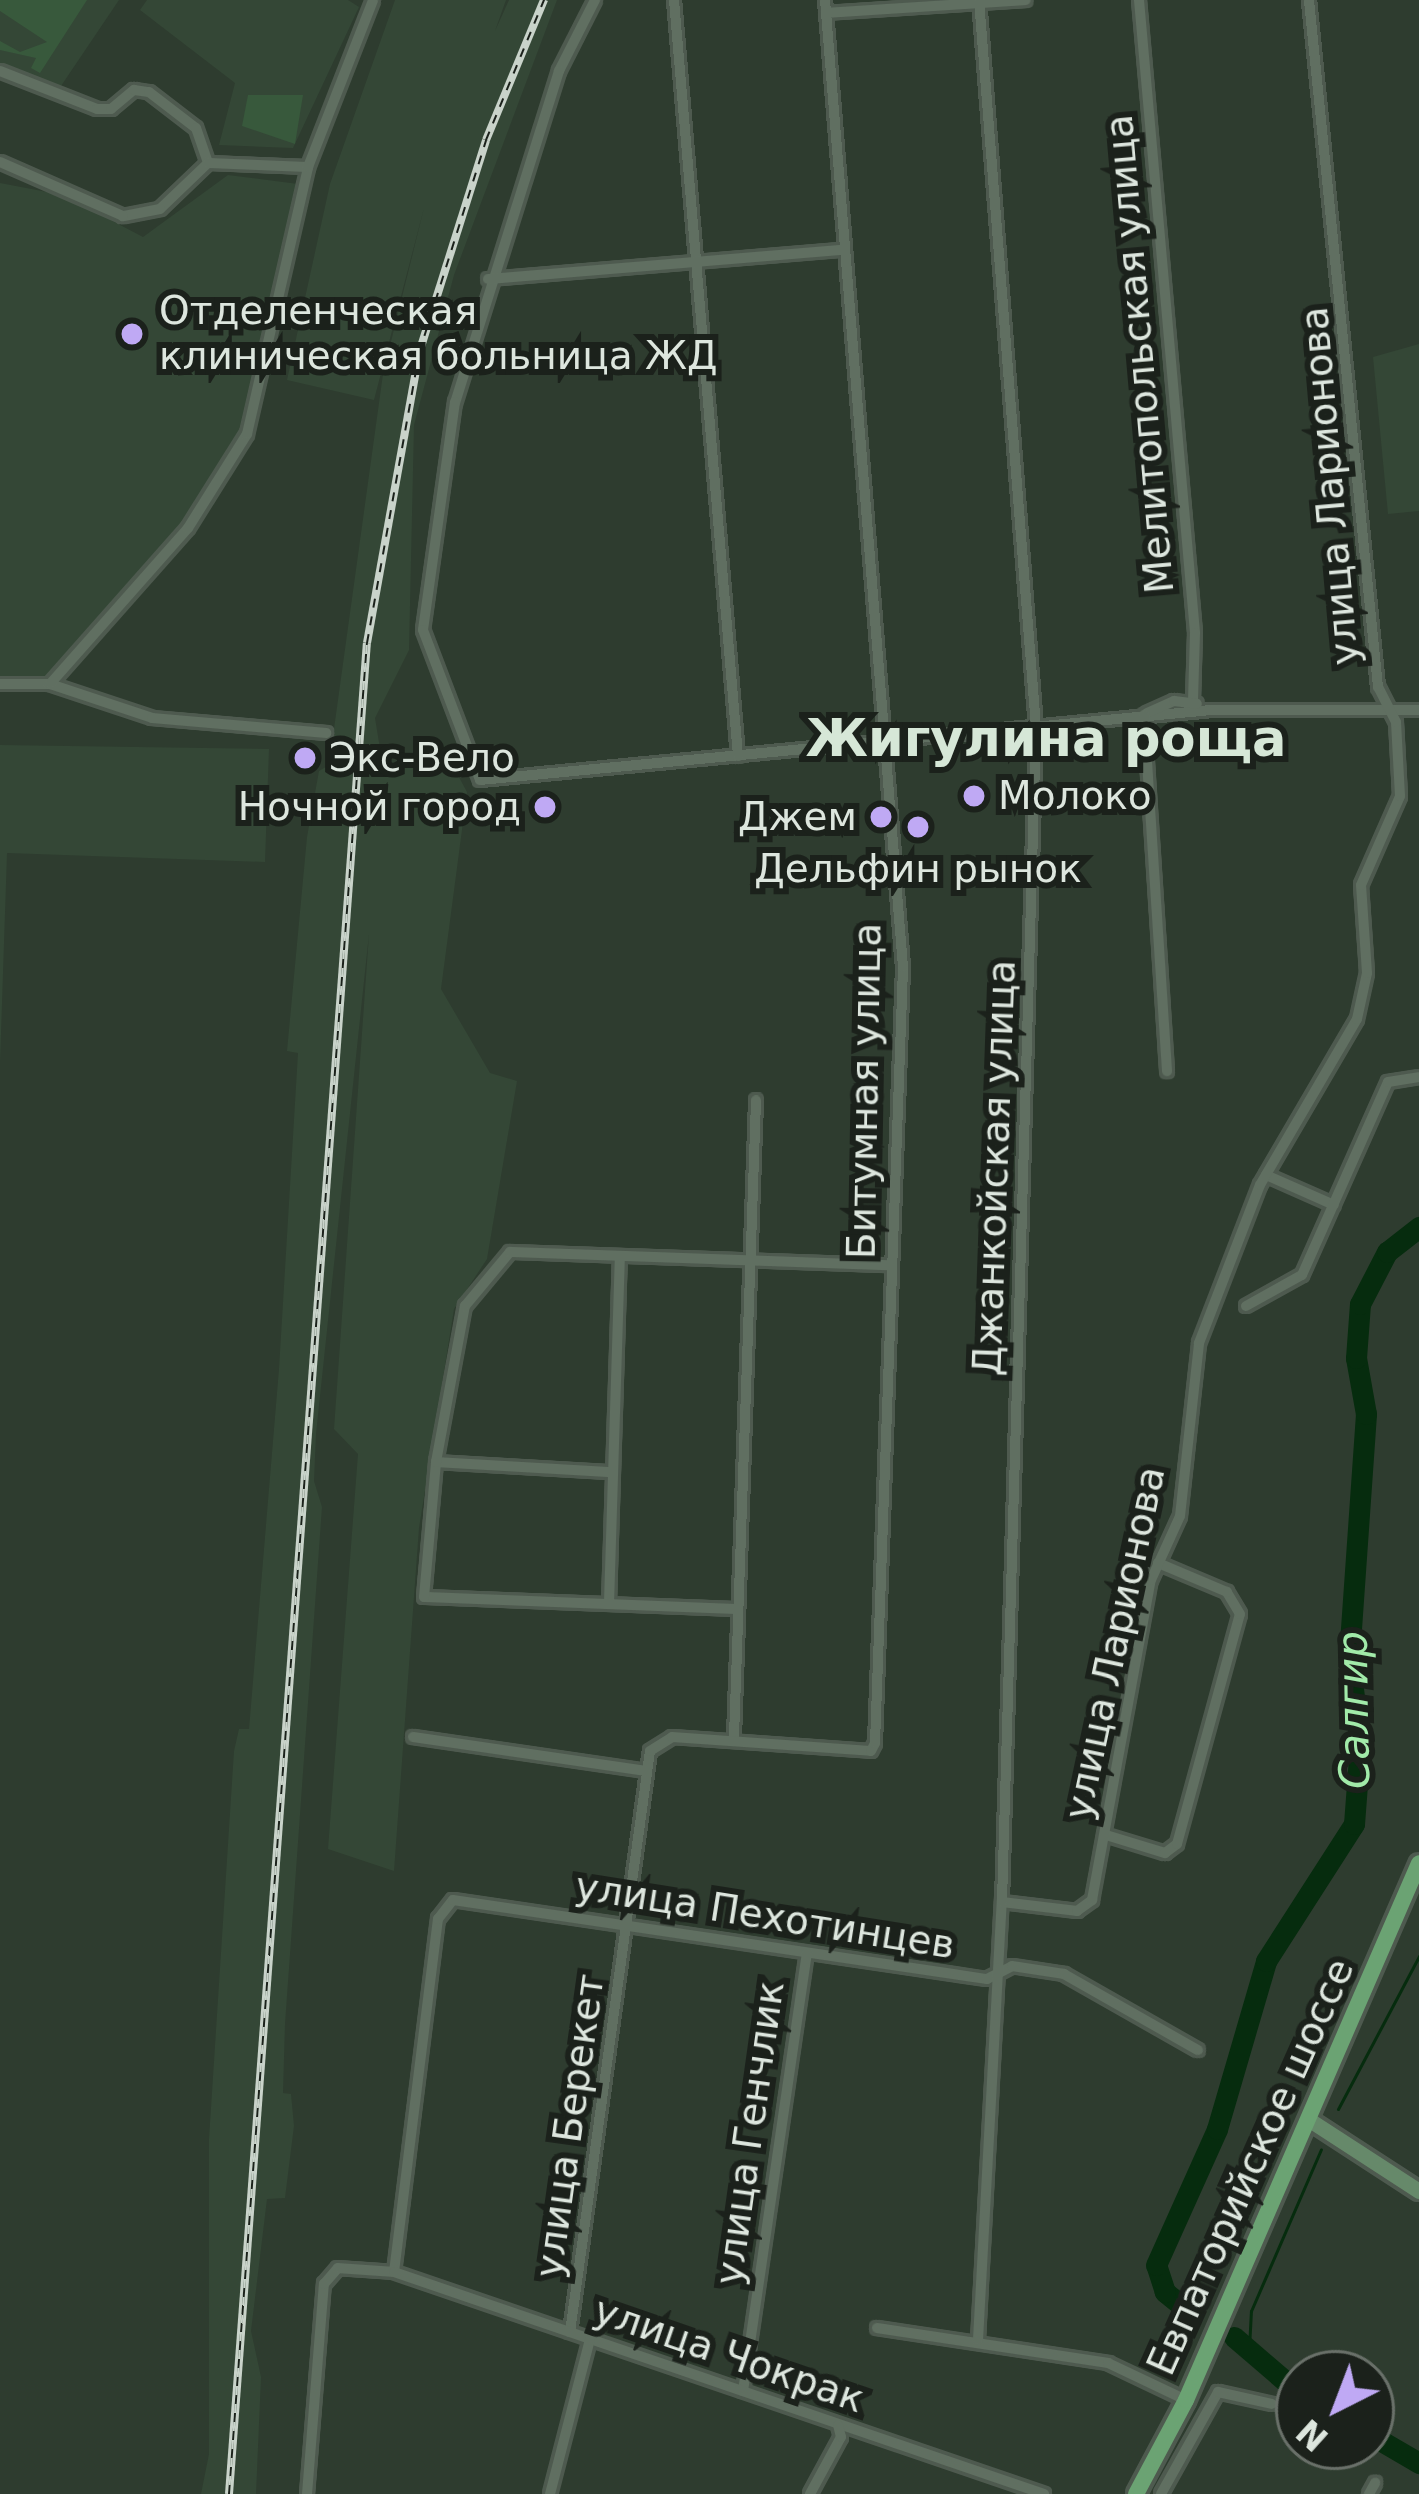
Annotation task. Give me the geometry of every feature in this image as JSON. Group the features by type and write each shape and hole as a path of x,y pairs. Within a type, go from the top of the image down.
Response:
{"main road":[{"name":"Евпаторийское шоссе","path":"1136,2494 1186,2400 1419,1863"},
{"path":"1308,2119 1419,2192"}],"street":[{"path":"50,684 188,528 247,434 308,166 373,0"},
{"path":"595,0 559,71 488,279 455,402 423,630 480,780 884,747 1211,710 1387,706 1419,710"},
{"path":"674,0 738,757"},
{"path":"825,7 1026,0"},
{"name":"Мелитопольская улица","path":"1139,0 1195,634 1192,702"},
{"name":"улица Ларионова","path":"1002,1903 1083,1909 1094,1894 1158,1563 1180,1516 1199,1343 1266,1175 1357,1019 1367,973 1361,885 1400,796 1396,722 1378,687 1309,0"},
{"name":"Джанкойская улица","path":"978,2340 1002,1903 1036,727 979,2"},
{"name":"Битумная улица","path":"656,1744 672,1737 734,1737 874,1747 903,968 841,250 825,7"},
{"path":"0,71 97,109 111,109 134,90 149,92 196,128 208,163"},
{"path":"0,162 123,216 160,209 208,163 308,166"},
{"path":"488,279 841,250"},
{"path":"0,684 50,684 152,718 326,733"},
{"path":"1144,715 1192,702 1211,710"},
{"path":"1144,715 1167,1072"},
{"path":"1246,1306 1303,1275 1388,1082 1419,1077"},
{"path":"734,1737 756,1100"},
{"path":"1266,1175 1334,1205"},
{"path":"737,1609 427,1600 421,1588 436,1462 465,1306 497,1260 510,1252 891,1264"},
{"path":"608,1603 620,1256"},
{"path":"436,1462 612,1472"},
{"path":"1106,1835 1169,1851 1204,1767 1240,1614 1227,1592 1158,1563"},
{"path":"413,1737 647,1771"},
{"name":"улица Берекет","path":"570,2332 630,1929 647,1771 656,1744"},
{"name":"улица Пехотинцев","path":"394,2272 446,1904 462,1898 630,1929 987,1979 1012,1966 1094,1984 1198,2050"},
{"name":"улица Генчлик","path":"743,2392 807,1954"},
{"name":"улица Чокрак","path":"307,2494 324,2284 338,2268 394,2272 1044,2494"},
{"path":"878,2328 1108,2362 1186,2400"},
{"path":"550,2494 590,2339"},
{"path":"1161,2494 1218,2392 1272,2404"},
{"path":"810,2494 841,2437 838,2425"}],"shaded area":[{"path":"0,0 119,0 61,86 0,63"},
{"path":"0,0 87,0 40,73 31,68 36,58 0,50 0,41 20,52 47,42 0,11"},
{"path":"147,0 348,0 359,7 293,148 219,145 235,83 140,10"},
{"path":"395,0 506,0 495,31 509,0 557,0 454,275 414,425 409,650 375,718 382,761 453,766 467,792 441,989 490,1073 517,1081 487,1259 454,1309 419,1528 394,1871 328,1849 358,1454 334,1429 369,934 316,1434 314,1481 322,1507 285,2024 283,2093 291,2094 294,2126 285,2198 267,2199 251,2331 261,2377 256,2494 201,2494 209,2454 209,2139 234,1751 239,1729 249,1729 279,1369 298,1053 287,1051 307,837 319,771 329,765 383,374 424,208 374,400 287,380 330,184"},
{"path":"248,95 303,95 295,144 242,126"},
{"name":"Отделенческая клиническая больница ЖД","path":"228,175 298,184 243,431 179,527 47,676 0,676 0,183 63,195 143,237"},
{"path":"1419,344 1419,511 1388,514 1373,357"},
{"path":"0,745 269,749 265,862 7,853 0,1064"}],"waterway":[{"name":"Салгир","path":"1181,2305 1165,2292 1156,2265 1217,2129 1266,1961 1354,1824 1360,1745 1349,1657 1366,1414 1356,1358 1360,1304 1387,1252 1419,1227"},
{"path":"1338,2109 1419,1956"},
{"path":"1249,2348 1251,2311 1321,2149"},
{"name":"Салгир","path":"1234,2337 1275,2372"},
{"name":"Салгир","path":"1395,2449 1419,2463"}],"railway":[{"path":"229,2494 367,643 419,353 486,140 544,0"}],"place":[{"name":"Отделенческая клиническая больница ЖД","path":"132,334"},
{"name":"Экс-Вело","path":"305,758"},
{"name":"Молоко","path":"974,796"},
{"name":"Ночной город","path":"545,807"},
{"name":"Джем","path":"881,817"},
{"name":"Дельфин рынок","path":"918,827"}],"district":[{"name":"Жигулина роща","path":"1046,739"}]}
